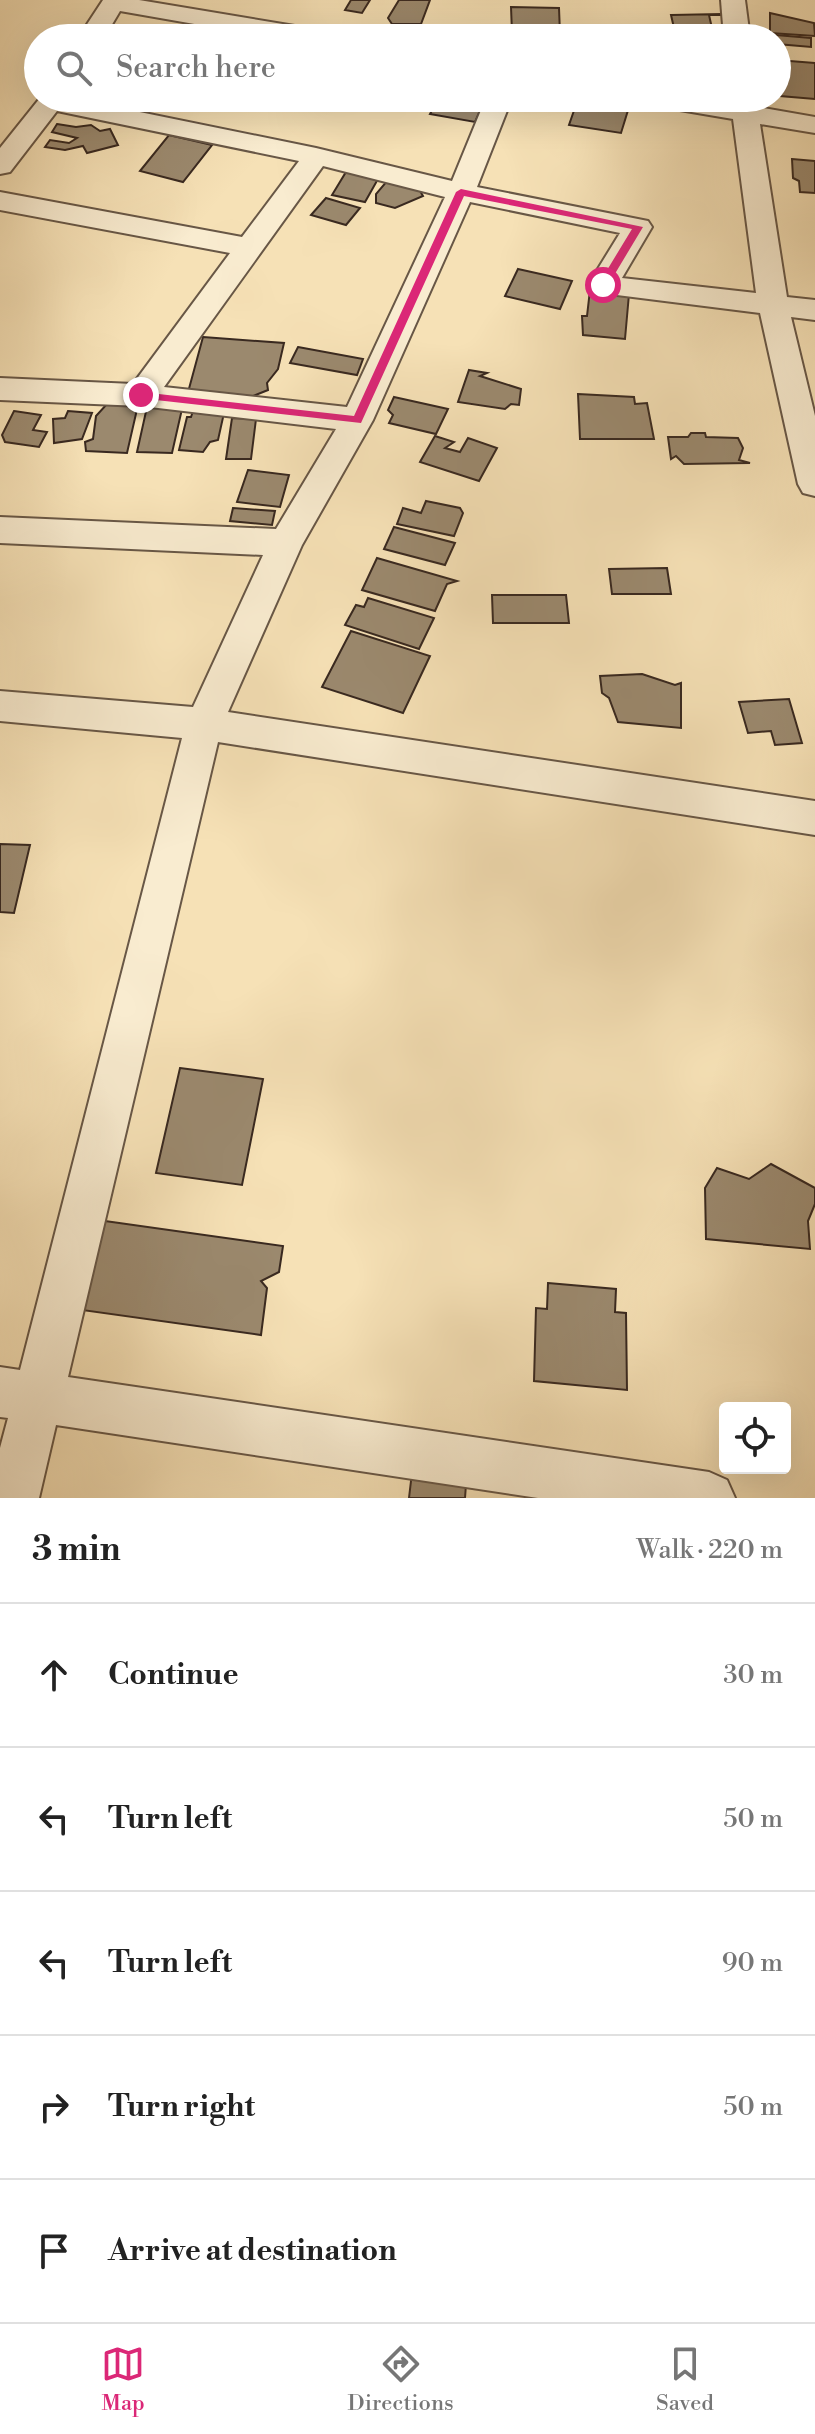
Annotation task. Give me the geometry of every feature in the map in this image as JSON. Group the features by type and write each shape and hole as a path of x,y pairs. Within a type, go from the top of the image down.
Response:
{"street":[{"path":"733,0 736,24"},
{"path":"97,24 107,1 239,24"},
{"path":"0,166 43,112"},
{"path":"109,112 316,156 461,192 638,227 603,285 815,310"},
{"path":"13,1498 20,1395 204,724 286,543 357,420 461,192 493,112"},
{"path":"745,112 773,305 815,484"},
{"path":"766,112 815,125"},
{"path":"141,395 316,156"},
{"path":"0,201 250,248"},
{"path":"0,389 141,395 357,420"},
{"path":"0,530 286,543"},
{"path":"0,706 204,724 815,818"},
{"path":"20,1395 709,1498"}],"building":[{"path":"351,0 370,0 362,13 345,10"},
{"path":"399,0 430,0 421,24 392,24 388,18"},
{"path":"511,7 559,8 560,24 512,24"},
{"path":"770,13 814,23 815,36 791,34 791,24 770,24"},
{"path":"721,14 709,15 711,24 673,24 671,15"},
{"path":"791,36 811,38 811,47 791,45"},
{"path":"791,61 815,63 815,99 791,97"},
{"path":"431,112 480,112 475,122"},
{"path":"574,112 627,112 621,133 569,125"},
{"path":"57,124 76,127 91,125 100,131 110,129 118,145 87,153 83,146 65,150 45,147 50,140 69,143 77,138 52,132"},
{"path":"169,135 212,145 183,182 140,171"},
{"path":"792,159 815,161 815,193 800,192 799,181 793,178"},
{"path":"346,172 378,179 365,202 332,195"},
{"path":"387,181 419,189 423,196 395,208 376,203 376,194"},
{"path":"326,198 360,208 346,225 311,215"},
{"path":"518,269 572,281 560,309 505,296"},
{"path":"590,290 629,294 625,339 583,335 582,316 587,316"},
{"path":"203,337 284,343 278,369 267,383 268,390 243,400 187,396"},
{"path":"298,347 363,359 357,375 290,363"},
{"path":"469,370 487,373 480,376 521,389 519,405 511,404 505,409 458,402"},
{"path":"578,394 634,397 635,404 647,403 654,439 580,439"},
{"path":"394,397 448,409 436,434 389,423 393,415 388,410"},
{"path":"107,404 138,405 127,453 86,451 85,442 93,439 96,416"},
{"path":"147,407 182,409 172,453 137,452"},
{"path":"14,411 41,415 33,430 47,432 39,447 5,442 2,435"},
{"path":"68,411 92,413 82,439 54,443 53,419 65,418"},
{"path":"193,411 224,413 218,440 210,442 203,452 179,450 187,417 191,417"},
{"path":"232,418 256,419 251,459 226,459"},
{"path":"691,433 738,438 743,448 739,460 750,463 684,464 676,456 671,459 668,437 688,437"},
{"path":"435,436 454,442 445,448 460,452 468,438 497,448 479,481 420,462"},
{"path":"248,470 289,475 280,507 237,502"},
{"path":"426,501 460,508 463,513 454,536 397,524 403,508 421,513"},
{"path":"233,508 275,511 272,525 230,521"},
{"path":"394,527 455,543 445,565 384,549"},
{"path":"377,558 457,581 447,584 435,611 362,590"},
{"path":"667,568 671,594 612,594 609,569"},
{"path":"492,595 566,595 569,623 493,623"},
{"path":"368,598 434,618 419,649 345,625 356,605 364,607"},
{"path":"351,631 430,656 403,713 322,687"},
{"path":"642,674 675,685 681,683 681,728 618,722 609,698 602,693 600,676"},
{"path":"789,699 802,743 775,745 771,731 748,733 739,702"},
{"path":"0,844 30,845 14,913 0,912"},
{"path":"180,1068 263,1079 242,1185 156,1173"},
{"path":"771,1164 815,1188 815,1204 808,1221 810,1249 706,1239 705,1188 717,1168 749,1179"},
{"path":"105,1221 283,1246 279,1272 261,1281 267,1288 261,1335 82,1310"},
{"path":"548,1283 616,1289 615,1312 626,1313 627,1390 534,1381 536,1308 547,1309"},
{"path":"413,1464 467,1471 465,1498 409,1498"}],"route":[{"path":"141,395 357,420 461,192 638,227 603,285"}]}
